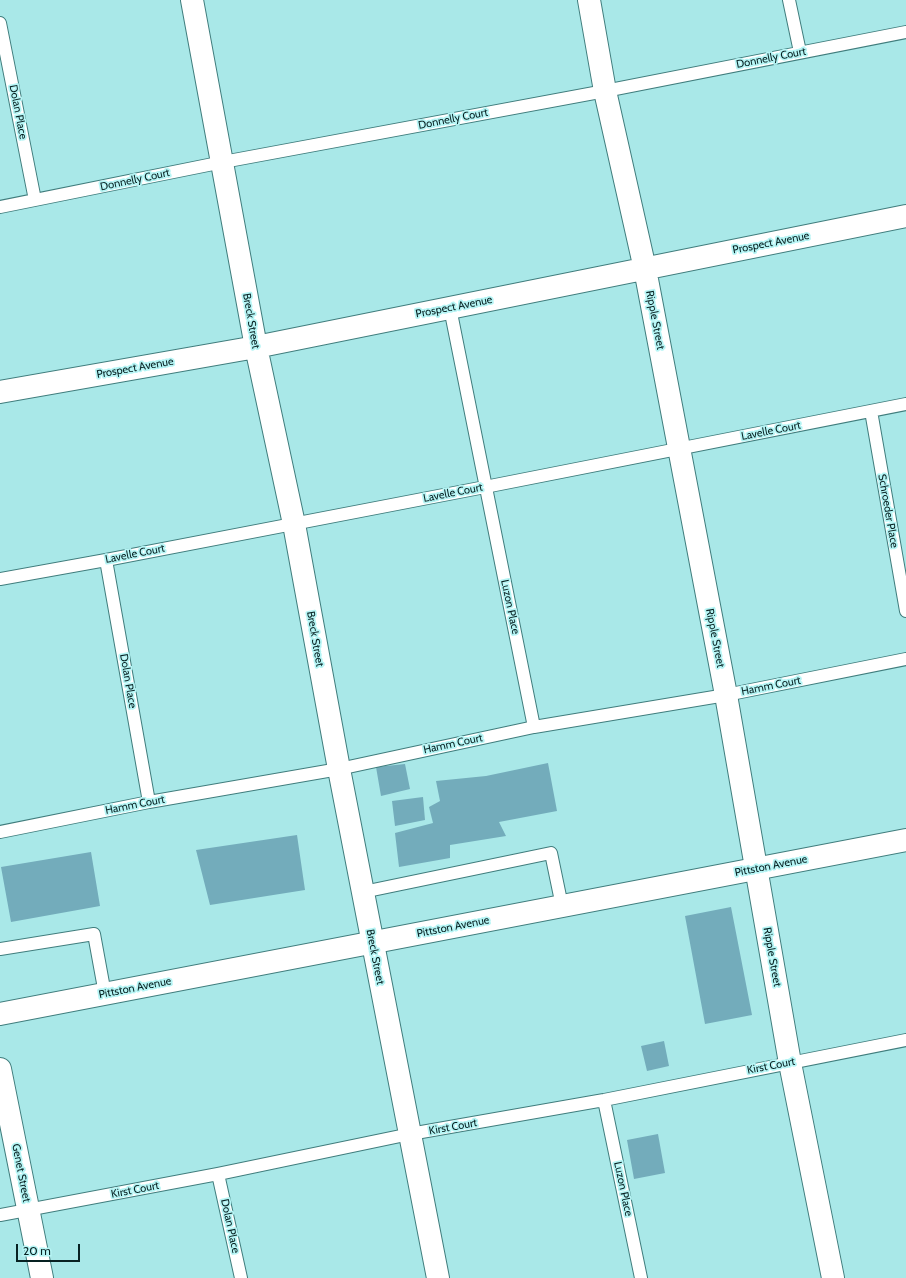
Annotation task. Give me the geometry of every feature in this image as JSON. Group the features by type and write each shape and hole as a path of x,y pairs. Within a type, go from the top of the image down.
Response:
{"street":[{"name":"Breck Street","path":"192,0 256,347 294,524 372,942 438,1278"},
{"name":"Ripple Street","path":"589,0 605,91 645,268 726,695 790,1063 833,1278"},
{"name":"Prospect Avenue","path":"0,392 256,347 906,216"},
{"name":"Pittston Avenue","path":"0,1014 906,840"},
{"name":"Genet Street","path":"0,1068 42,1278"}],"lane":[{"path":"789,0 800,52"},
{"name":"Dolan Place","path":"0,23 35,200"},
{"name":"Donnelly Court","path":"0,207 223,162 605,91 906,32"},
{"name":"Luzon Place","path":"450,308 534,727"},
{"name":"Lavelle Court","path":"0,578 106,560 294,524 906,404"},
{"name":"Schroeder Place","path":"871,411 906,612"},
{"name":"Dolan Place","path":"106,560 149,802"},
{"name":"Hamm Court","path":"0,832 149,802 339,769 534,727 726,695 906,659"},
{"path":"363,892 551,853 562,906"},
{"path":"0,949 94,934 105,994"},
{"name":"Kirst Court","path":"0,1215 218,1174 410,1134 604,1100 906,1040"},
{"name":"Luzon Place","path":"604,1100 641,1278"},
{"name":"Dolan Place","path":"218,1174 241,1278"}],"building":[{"path":"548,763 557,811 499,822 506,836 450,845 450,858 399,867 395,833 433,823 429,807 440,801 436,781 486,776"},
{"path":"405,764 410,789 381,796 376,767"},
{"path":"423,797 425,820 395,826 392,801"},
{"path":"297,835 305,890 210,905 196,850"},
{"path":"91,852 100,906 11,922 1,867"},
{"path":"731,907 752,1015 705,1024 685,916"},
{"path":"664,1041 669,1066 647,1071 641,1046"},
{"path":"658,1134 665,1173 634,1179 627,1140"}]}
